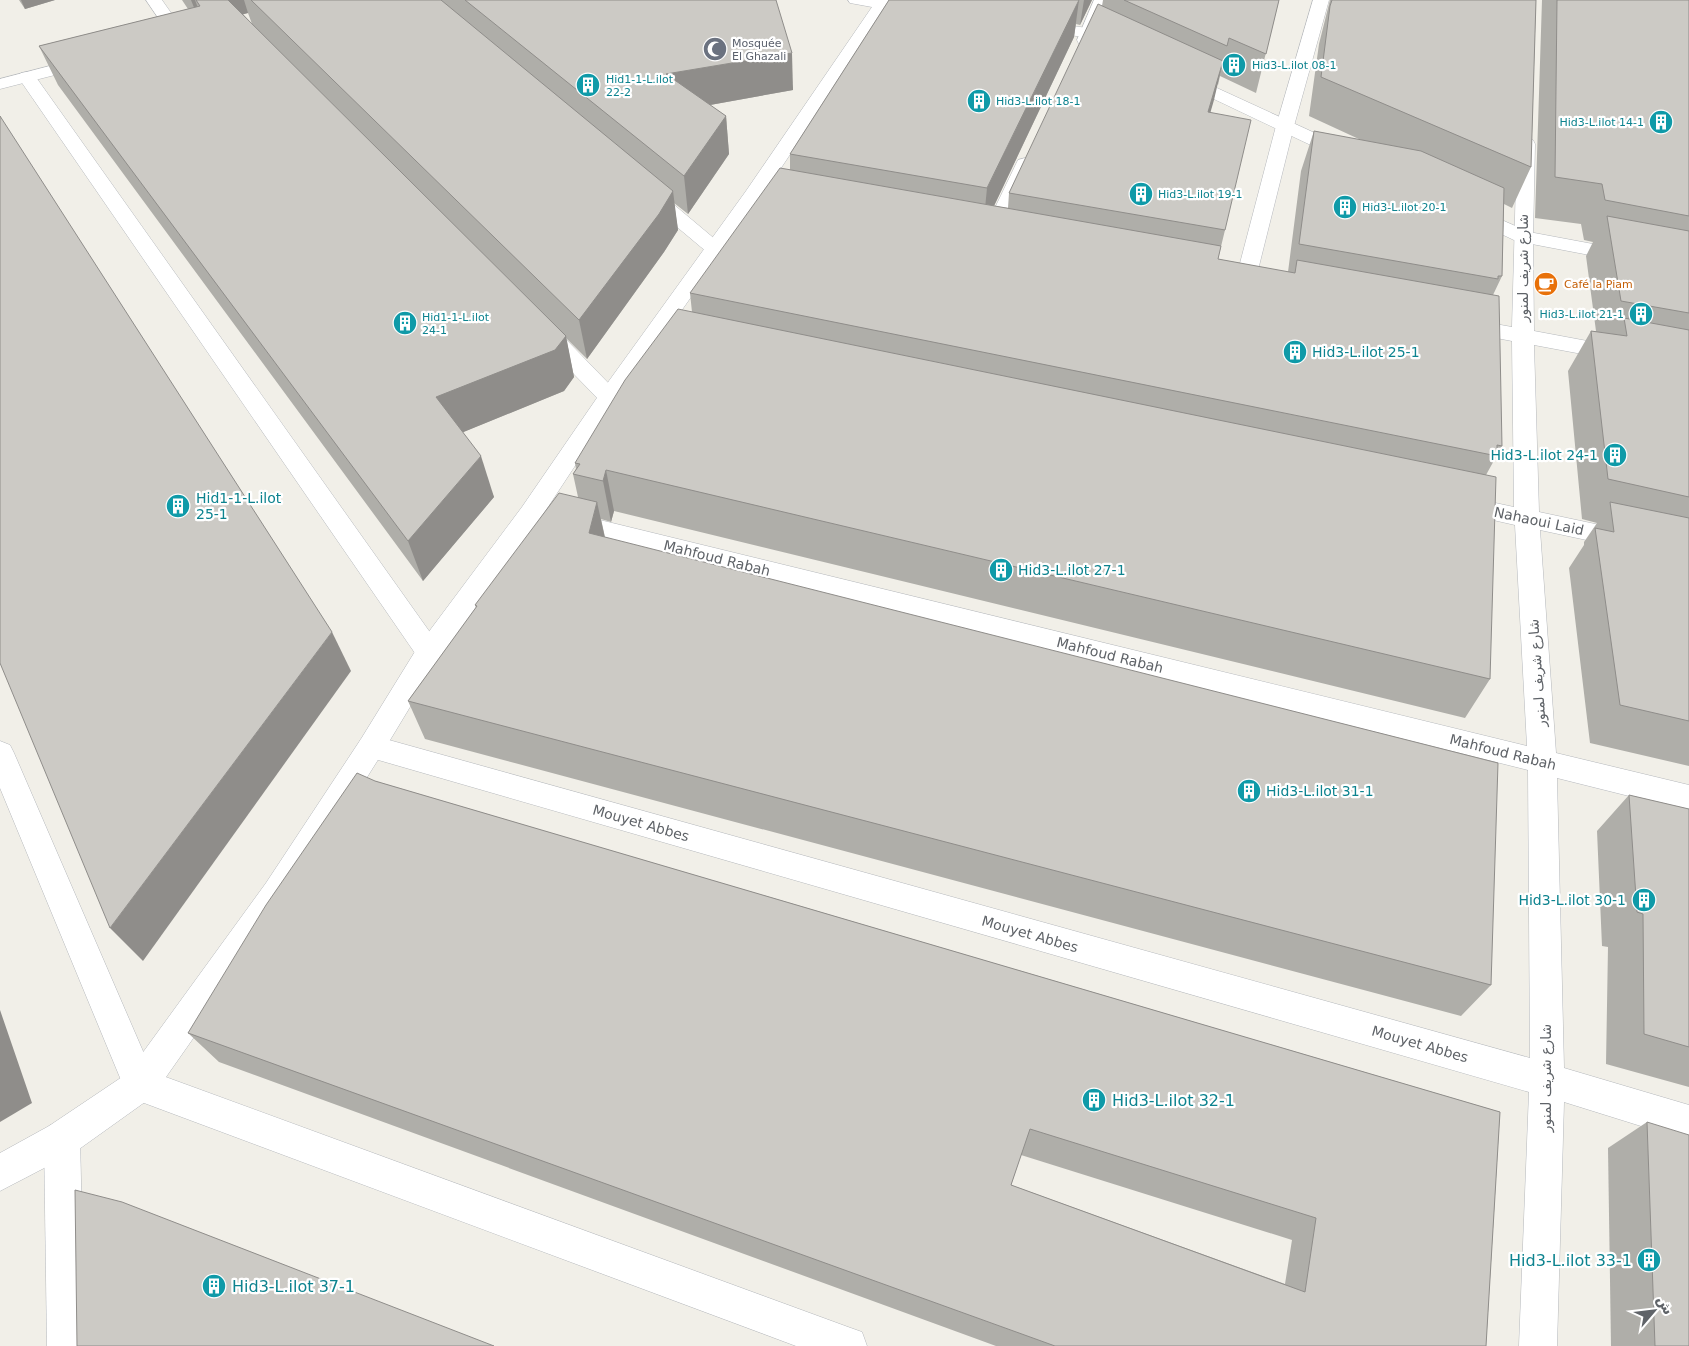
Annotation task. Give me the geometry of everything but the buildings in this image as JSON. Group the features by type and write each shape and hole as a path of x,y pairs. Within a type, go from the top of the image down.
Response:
{"street":[{"path":"154,0 180,36"},
{"path":"856,0 884,2 912,8"},
{"path":"1079,51 1102,0"},
{"path":"1244,285 1285,126 1321,0"},
{"path":"0,1173 62,1139 140,1085 277,893 371,747 429,652 531,513 610,397 665,337 714,249 762,197 884,2"},
{"path":"1019,23 1088,33 1132,54"},
{"path":"161,42 200,32"},
{"path":"0,84 104,57"},
{"path":"1168,71 1364,163"},
{"path":"27,77 429,652"},
{"name":"شارع شريف لمنور","path":"1528,118 1523,237 1523,336 1527,519 1542,762 1547,1080 1538,1346"},
{"path":"990,239 1032,149"},
{"path":"631,179 714,249"},
{"path":"1452,204 1523,237 1689,268"},
{"path":"532,319 610,397"},
{"path":"1446,322 1689,367"},
{"name":"Nahaoui Laid","path":"1440,501 1689,553"},
{"name":"Mahfoud Rabah","path":"531,513 1689,798"},
{"name":"Mouyet Abbes","path":"371,747 1547,1080 1689,1123"},
{"path":"0,753 140,1085 848,1346"},
{"path":"62,1139 66,1346"}],"place":[{"name":"Mosquée El Ghazali","path":"715,49"},
{"name":"Hid3-L.ilot 08-1","path":"1234,65"},
{"name":"Hid1-1-L.ilot 22-2","path":"588,85"},
{"name":"Hid3-L.ilot 18-1","path":"979,101"},
{"name":"Hid3-L.ilot 14-1","path":"1661,122"},
{"name":"Hid3-L.ilot 19-1","path":"1141,194"},
{"name":"Hid3-L.ilot 20-1","path":"1345,207"},
{"name":"Café la Piam","path":"1546,284"},
{"name":"Hid3-L.ilot 21-1","path":"1641,314"},
{"name":"Hid1-1-L.ilot 24-1","path":"405,323"},
{"name":"Hid3-L.ilot 25-1","path":"1295,352"},
{"name":"Hid3-L.ilot 24-1","path":"1615,455"},
{"name":"Hid1-1-L.ilot 25-1","path":"178,506"},
{"name":"Hid3-L.ilot 27-1","path":"1001,570"},
{"name":"Hid3-L.ilot 31-1","path":"1249,791"},
{"name":"Hid3-L.ilot 30-1","path":"1644,900"},
{"name":"Hid3-L.ilot 32-1","path":"1094,1100"},
{"name":"Hid3-L.ilot 33-1","path":"1649,1260"},
{"name":"Hid3-L.ilot 37-1","path":"214,1286"}]}
